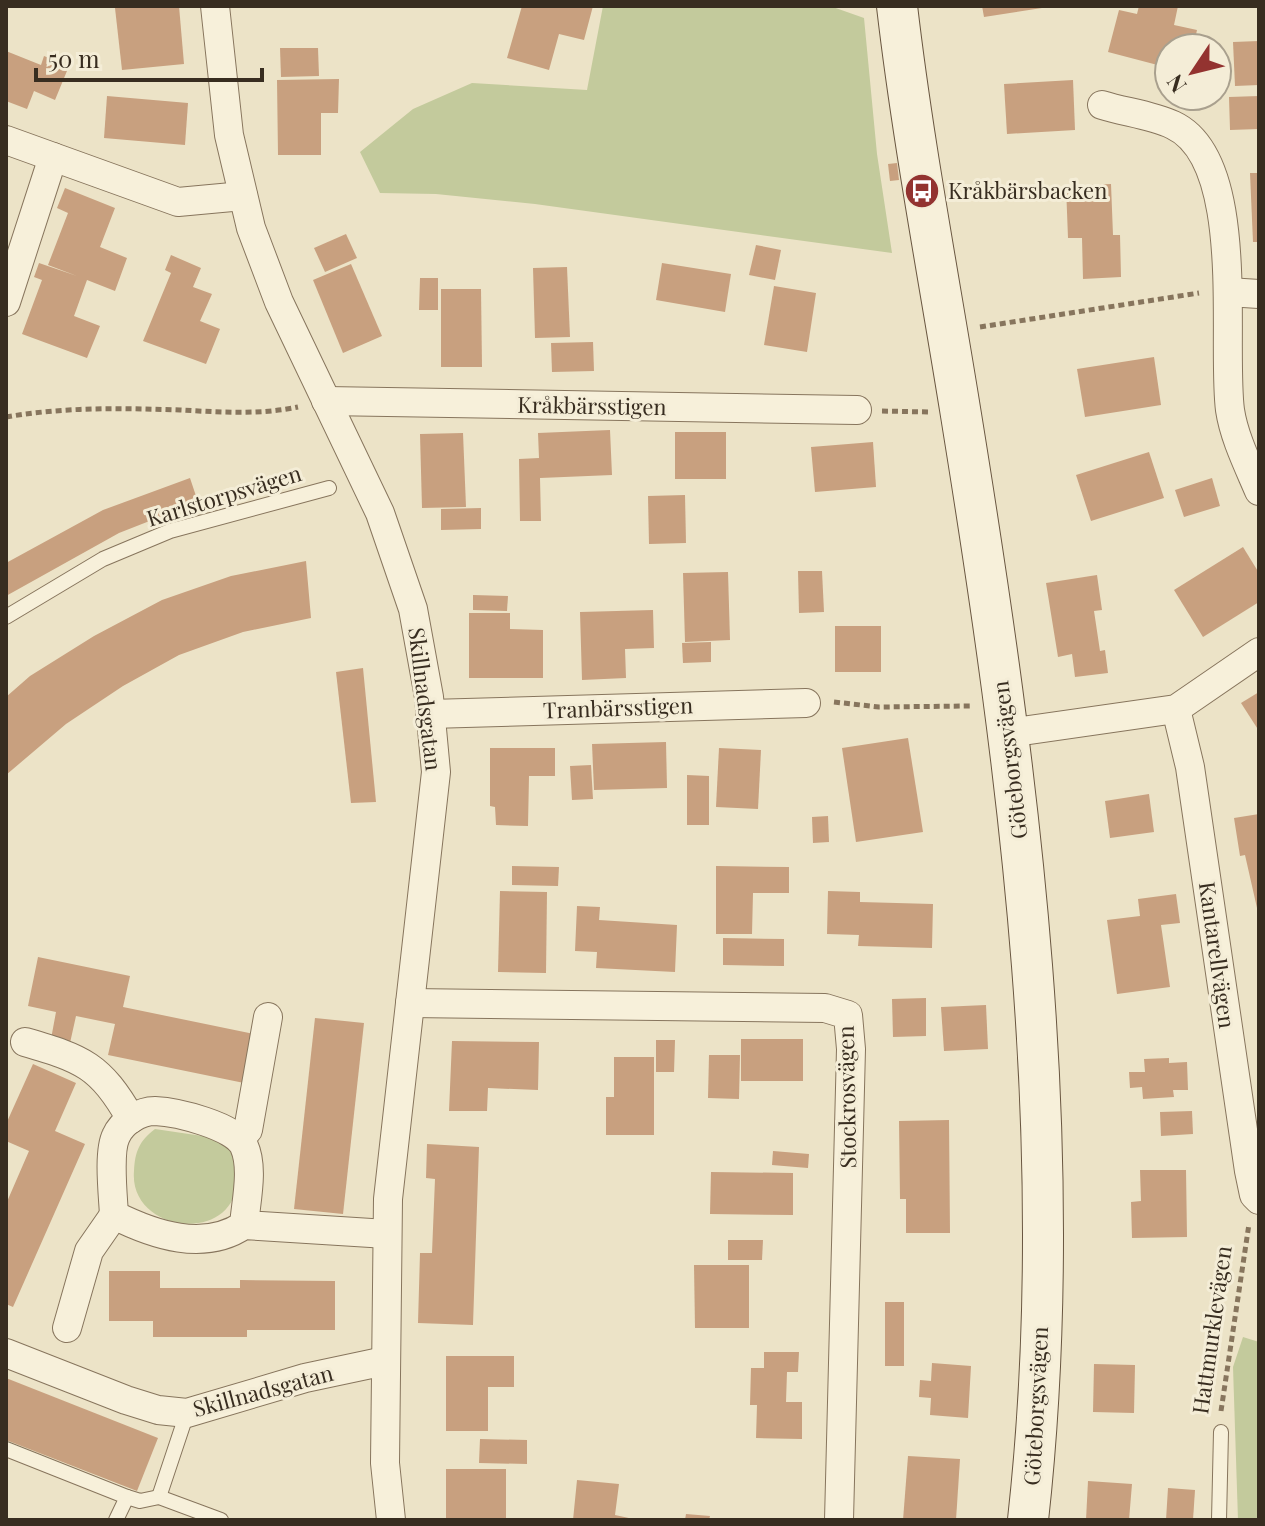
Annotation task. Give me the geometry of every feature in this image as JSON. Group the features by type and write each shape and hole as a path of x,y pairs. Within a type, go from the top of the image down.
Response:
{"street":[{"name":"Skillnadsgatan","path":"215,6 229,135 243,196 279,302 380,513 413,609 430,714 436,772 388,1199 385,1463 391,1520"},
{"name":"Göteborgsvägen","path":"897,6 909,103 961,414 1006,720 1035,989 1042,1193 1041,1343 1028,1520"},
{"path":"1102,105 1174,125 1194,142 1211,172 1220,209 1228,292 1230,411 1259,491"},
{"path":"6,140 178,202 243,196"},
{"path":"6,302 53,157"},
{"path":"1228,292 1259,294"},
{"name":"Kråkbärsstigen","path":"326,401 857,410"},
{"path":"1006,720 1176,709 1259,652"},
{"name":"Tranbärsstigen","path":"430,714 806,703"},
{"name":"Kantarellvägen","path":"1176,709 1190,767 1256,1198"},
{"name":"Stockrosvägen","path":"410,1003 825,1008 848,1015 851,1065 839,1520"},
{"path":"239,1139 248,1130 268,1017"},
{"path":"25,1042 77,1057 114,1090 131,1119"},
{"path":"67,1328 89,1251 114,1215 114,1139 131,1119 155,1111 221,1127 239,1139 248,1163 244,1225"},
{"path":"114,1215 145,1231 200,1240 227,1236 244,1225 387,1234"},
{"name":"Skillnadsgatan","path":"6,1353 126,1400 158,1410 187,1413 305,1378 385,1361"}],"lane":[{"name":"Karlstorpsvägen","path":"6,617 103,559 170,531 329,488"},
{"path":"159,1497 187,1413"},
{"name":"Hattmurklevägen","path":"1219,1520 1221,1432"},
{"path":"6,1449 127,1497 140,1501 159,1497 221,1520"},
{"path":"116,1520 127,1497"}],"path":[{"path":"945,326 968,329 1184,294 1228,292"},
{"path":"6,417 44,410 118,408 286,410 326,401"},
{"path":"857,410 961,414"},
{"path":"806,703 1006,720"},
{"name":"Hattmurklevägen","path":"1221,1432 1221,1394 1256,1198"}],"green space":[{"path":"603,6 830,6 864,18 877,154 892,253 535,204 436,194 380,193 360,152 413,109 472,83 587,90"},
{"path":"155,1129 209,1137 231,1148 237,1181 230,1204 215,1218 194,1224 172,1221 152,1211 138,1194 134,1171 137,1153 145,1138"},
{"path":"1243,1337 1259,1342 1259,1520 1238,1520 1233,1367"}],"building":[{"path":"179,6 184,64 122,70 115,8"},
{"path":"522,6 593,6 584,40 559,34 549,70 507,58"},
{"path":"982,6 1042,6 1042,8 984,17"},
{"path":"1139,6 1178,6 1174,25 1197,32 1153,32 1153,64 1108,52 1119,10 1137,14"},
{"path":"1259,41 1259,85 1235,86 1233,42"},
{"path":"280,48 318,48 319,76 281,77"},
{"path":"6,51 41,65 44,56 69,66 55,100 34,91 27,109 6,101"},
{"path":"339,79 338,113 321,113 321,155 278,155 277,80"},
{"path":"1073,80 1075,130 1007,134 1004,84"},
{"path":"107,96 188,103 185,145 104,138"},
{"path":"1259,96 1259,129 1230,130 1233,97"},
{"path":"897,163 899,180 890,181 888,164"},
{"path":"1250,173 1259,173 1259,242 1253,242"},
{"path":"1111,184 1113,235 1120,235 1121,277 1083,279 1082,238 1068,238 1066,186"},
{"path":"65,188 115,208 100,247 127,258 115,291 87,280 74,316 100,326 87,358 22,334 42,280 34,277 39,263 77,276 48,265 68,213 57,208"},
{"path":"346,234 357,258 325,272 314,248"},
{"path":"756,245 781,250 775,280 749,275"},
{"path":"171,255 201,268 193,287 212,294 200,321 220,329 206,364 143,341 171,273 165,270"},
{"path":"662,263 731,274 725,312 656,300"},
{"path":"351,264 382,336 343,353 313,280"},
{"path":"567,267 570,337 535,338 533,268"},
{"path":"420,278 438,278 438,310 419,310"},
{"path":"774,286 816,293 807,352 764,345"},
{"path":"441,289 481,289 482,367 441,367"},
{"path":"593,342 594,371 552,372 551,343"},
{"path":"1154,357 1161,405 1085,417 1077,369"},
{"path":"610,430 612,475 540,478 541,521 520,521 519,459 539,458 538,433"},
{"path":"675,432 726,432 726,479 675,479"},
{"path":"463,433 466,507 422,508 420,434"},
{"path":"873,442 876,487 815,492 811,447"},
{"path":"1149,452 1164,498 1091,521 1076,475"},
{"path":"190,478 198,502 119,533 6,596 6,563 103,510"},
{"path":"1212,478 1220,506 1184,517 1175,490"},
{"path":"685,495 686,543 649,544 648,496"},
{"path":"481,508 481,529 441,530 441,509"},
{"path":"1243,547 1259,573 1259,602 1203,637 1174,590"},
{"path":"306,561 311,618 243,632 179,655 123,686 66,724 6,775 6,697 30,676 94,636 162,600 231,576"},
{"path":"798,571 822,571 824,612 799,613"},
{"path":"728,572 730,640 685,642 683,573"},
{"path":"1097,575 1102,610 1094,611 1100,651 1105,650 1108,673 1075,677 1072,654 1058,657 1046,583"},
{"path":"473,595 508,596 507,611 473,610"},
{"path":"653,610 654,648 625,649 626,678 582,680 580,612"},
{"path":"469,613 510,613 510,629 543,630 543,678 469,678"},
{"path":"835,626 881,626 881,672 835,672"},
{"path":"711,642 711,662 683,663 682,643"},
{"path":"363,668 376,802 351,803 336,672"},
{"path":"1259,692 1259,731 1241,703"},
{"path":"908,738 923,832 856,842 842,748"},
{"path":"666,742 667,788 594,790 592,744"},
{"path":"490,748 555,748 555,776 529,776 528,826 496,825 495,807 490,806"},
{"path":"719,748 761,750 758,809 716,807"},
{"path":"591,765 593,799 572,800 570,766"},
{"path":"687,775 709,776 709,825 687,825"},
{"path":"1149,794 1154,832 1110,838 1105,801"},
{"path":"1259,814 1257,908 1245,855 1240,856 1234,818"},
{"path":"828,816 829,842 813,843 812,817"},
{"path":"512,866 559,867 558,886 512,885"},
{"path":"716,866 789,867 789,893 753,893 752,934 716,934"},
{"path":"500,891 547,892 546,973 498,972"},
{"path":"828,891 860,892 860,902 933,904 932,948 858,946 859,935 827,934"},
{"path":"1176,894 1180,923 1161,925 1170,987 1117,994 1107,920 1140,916 1138,899"},
{"path":"577,906 600,907 599,920 677,925 675,972 596,968 597,952 575,951"},
{"path":"723,938 784,939 784,966 723,965"},
{"path":"38,957 130,976 123,1007 254,1034 244,1083 108,1055 115,1024 76,1016 70,1043 51,1039 56,1012 28,1006"},
{"path":"926,998 926,1036 893,1037 892,999"},
{"path":"986,1005 988,1049 944,1051 941,1007"},
{"path":"315,1018 364,1023 343,1214 294,1209"},
{"path":"741,1039 803,1039 803,1081 741,1081"},
{"path":"656,1040 675,1040 674,1072 656,1072"},
{"path":"452,1041 539,1042 538,1090 488,1088 487,1111 449,1111"},
{"path":"709,1055 740,1055 739,1099 708,1098"},
{"path":"614,1057 654,1057 654,1135 606,1135 606,1097 614,1097"},
{"path":"1169,1058 1169,1063 1187,1062 1188,1090 1173,1090 1174,1097 1143,1099 1142,1087 1130,1088 1129,1072 1145,1072 1144,1059"},
{"path":"33,1064 76,1083 55,1131 85,1144 13,1307 6,1304 6,1204 29,1151 6,1141 6,1124"},
{"path":"1192,1111 1193,1134 1161,1136 1160,1112"},
{"path":"949,1120 950,1233 906,1233 906,1199 900,1199 899,1121"},
{"path":"427,1144 479,1147 473,1325 418,1323 420,1253 432,1253 435,1179 426,1178"},
{"path":"773,1151 809,1154 808,1168 772,1165"},
{"path":"1140,1170 1186,1170 1187,1237 1132,1238 1131,1202 1141,1201"},
{"path":"711,1172 793,1173 793,1215 710,1214"},
{"path":"728,1240 763,1240 762,1260 728,1260"},
{"path":"694,1265 749,1265 749,1328 695,1328"},
{"path":"109,1271 160,1271 160,1288 240,1288 240,1280 335,1281 335,1330 247,1330 247,1337 153,1337 153,1321 109,1321"},
{"path":"885,1302 904,1302 904,1366 885,1366"},
{"path":"764,1352 799,1352 798,1372 787,1372 786,1402 802,1402 802,1439 756,1438 757,1405 750,1405 751,1368 764,1368"},
{"path":"446,1356 514,1356 514,1387 488,1387 488,1431 446,1431"},
{"path":"932,1363 971,1366 968,1418 930,1415 931,1398 919,1397 920,1380 931,1381"},
{"path":"1094,1364 1135,1365 1134,1413 1093,1412"},
{"path":"6,1378 158,1438 137,1491 6,1440"},
{"path":"480,1439 527,1440 527,1464 479,1463"},
{"path":"908,1456 960,1459 956,1520 903,1520"},
{"path":"446,1469 506,1469 506,1520 446,1520"},
{"path":"577,1480 619,1484 615,1515 638,1520 573,1520"},
{"path":"1088,1481 1132,1484 1129,1520 1086,1520"},
{"path":"1168,1488 1195,1490 1193,1520 1166,1520"},
{"path":"686,1514 710,1516 709,1520 685,1520"}],"place":[{"name":"Kråkbärsbacken","path":"922,191"}]}
